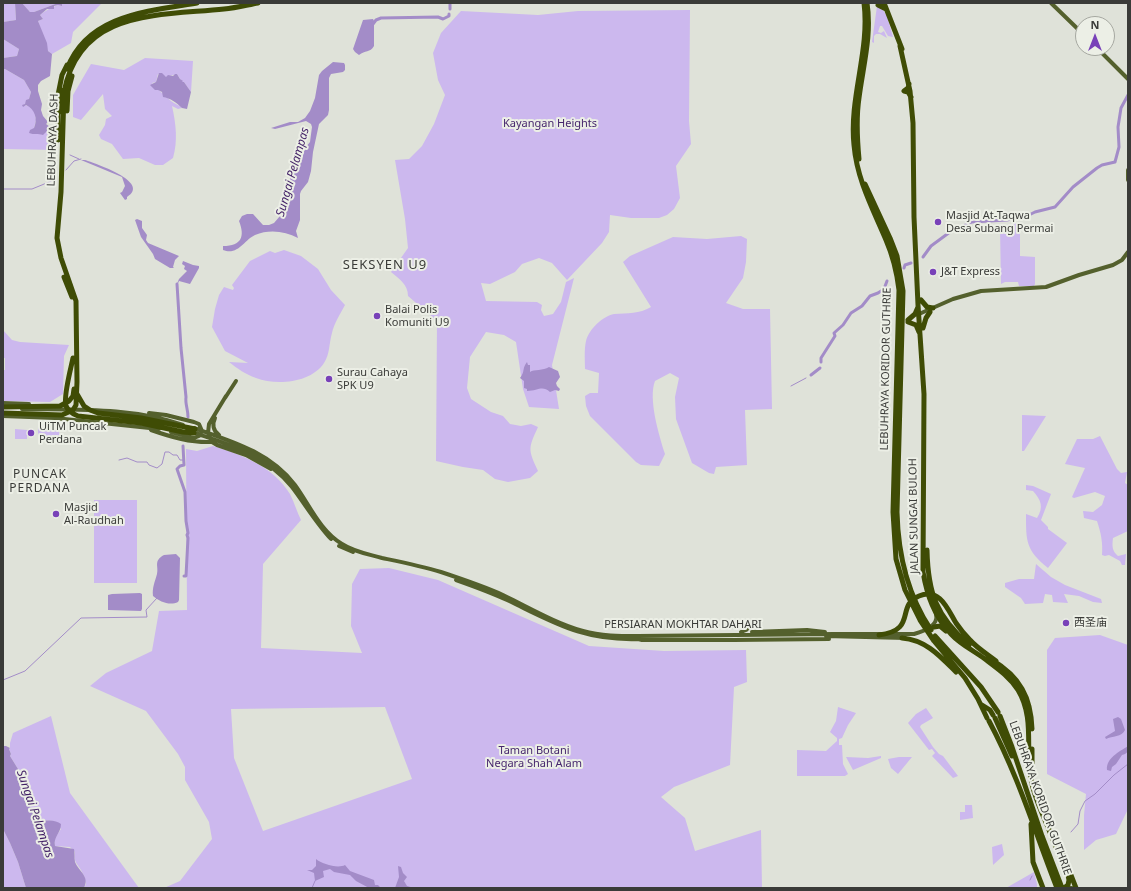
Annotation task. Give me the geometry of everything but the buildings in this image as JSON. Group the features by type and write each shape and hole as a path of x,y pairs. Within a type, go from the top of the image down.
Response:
{"highway":[{"name":"LEBUHRAYA DASH","path":"74,358 74,306 55,250 54,238 58,189 60,100 70,61 87,39 104,26 114,21 147,11 197,3"},
{"name":"LEBUHRAYA DASH","path":"76,394 76,302 61,258 57,238 61,192 64,92 66,78 73,64 88,44 100,33 110,27 126,21 169,14 225,9 258,3"},
{"name":"LEBUHRAYA KORIDOR GUTHRIE","path":"864,3 868,32 859,98 857,138 859,162 864,182 897,256 901,290 897,537 905,578 925,621 937,639 981,687 1012,747 1042,836 1057,888"},
{"name":"LEBUHRAYA KORIDOR GUTHRIE","path":"866,10 867,3"},
{"name":"JALAN SUNGAI BULOH","path":"884,5 909,70 913,90 913,123"},
{"name":"JALAN SUNGAI BULOH","path":"900,46 909,83 913,123 915,214 917,224 924,394 923,572 928,595 937,611 962,638 977,650 1008,670 1022,688 1029,706 1032,721 1032,762 1036,788 1076,888"},
{"path":"62,152 68,91 79,56"},
{"path":"58,140 58,87 67,64 70,61"},
{"path":"920,303 932,310 926,318 921,330 916,325 908,321 915,314 920,303"},
{"path":"3,411 21,406 60,406 69,401 73,396 75,386 74,358"},
{"path":"74,358 66,398 66,406 72,413 78,416 194,431"},
{"name":"LEBUHRAYA KORIDOR GUTHRIE","path":"900,358 893,534 896,559 905,590 920,620 934,641 965,678 981,705 1002,746 1050,863 1064,888"},
{"path":"3,411 26,415 65,414 76,405 76,394"},
{"path":"76,394 84,406 102,414 140,416 194,431"},
{"path":"880,634 893,633 899,628 904,622 909,604 912,600 922,595 931,595 941,599 958,625 976,646 1008,670"},
{"path":"937,611 942,617 941,621 951,635"},
{"path":"935,626 941,626 951,635 997,667 1013,683 1022,699 1027,711 1029,727 1028,756 1031,780 1037,801 1068,875 1068,885 1064,888"},
{"path":"902,638 920,642 932,648 960,676 965,678"},
{"path":"981,705 996,715 1015,762 1019,775 1019,785"},
{"path":"1031,817 1032,854 1044,888"},
{"path":"1038,874 1040,888"}],"main road":[{"path":"1051,3 1075,26"},
{"path":"1105,56 1128,79"},
{"path":"1128,170 1128,180"},
{"path":"932,310 953,299 981,291 1046,288 1079,275 1113,265 1122,260 1128,252"},
{"path":"921,315 954,301 981,294 1047,290 1081,277 1112,268 1128,256"},
{"path":"188,426 196,427 207,424 237,382 214,420 214,430 223,440"},
{"path":"226,396 209,424 209,438 216,445 246,455 285,479"},
{"path":"3,403 60,405 101,410"},
{"name":"PERSIARAN MOKHTAR DAHARI","path":"3,411 101,410 140,416 159,417 188,426 194,431"},
{"path":"3,411 159,429 194,438 199,436 202,431 199,424 194,422 160,414 140,416"},
{"name":"PERSIARAN MOKHTAR DAHARI","path":"3,411 140,420 194,431 237,443 256,452 283,471 294,484 326,530 341,544 349,548 362,553 433,570 472,582 555,621 584,631 638,637"},
{"path":"140,427 191,441 223,440"},
{"name":"PERSIARAN MOKHTAR DAHARI","path":"223,440 249,452 273,467 285,479 324,532 339,546 360,555 425,570 459,581 496,595 570,630 610,638 834,634 915,635"},
{"path":"935,626 937,611"},
{"name":"PERSIARAN MOKHTAR DAHARI","path":"814,635 902,638 923,634 941,621"},
{"path":"741,632 746,630 752,624 761,631"},
{"path":"638,637 648,634 807,630 834,634"},
{"path":"734,640 744,639 745,636 741,632"},
{"path":"638,637 642,640 835,639 842,637"},
{"path":"1064,888 1072,888 1073,883 1070,871"}],"green space":[{"path":"3,3 15,3 16,20 3,22"},
{"path":"22,3 58,3 34,12 30,12"},
{"path":"62,3 102,3 73,32 71,43 52,54 48,51 38,21 43,19 40,15 42,13 58,5 62,6"},
{"path":"877,6 881,7 887,16 893,37 888,36 882,26 880,26 878,32 881,33 884,31 887,38 880,34 876,34 874,36 874,43 872,42"},
{"name":"Kayangan Heights","path":"690,10 689,121 691,144 676,166 680,198 674,209 667,215 659,218 631,218 610,215 609,232 602,243 567,280 552,263 539,258 522,264 515,272 490,284 481,283 486,301 537,302 542,305 541,310 544,316 553,314 561,302 566,282 574,278 552,365 559,409 529,407 523,389 516,342 504,335 486,332 470,357 467,388 471,399 491,412 503,416 510,424 521,426 531,424 538,427 530,449 538,471 530,478 508,482 495,479 483,470 436,461 437,321 408,296 405,285 391,272 408,248 405,219 395,160 409,159 422,146 434,124 445,95 438,80 433,53 441,33 461,11 538,15 578,11"},
{"path":"3,39 19,49 17,56 3,58"},
{"path":"145,58 193,61 191,92 177,74 166,77 158,74 156,82 152,83 171,101 182,108 178,109 172,106 176,132 175,152 173,158 163,165 155,165 139,158 123,159 112,144 101,139 99,135 105,125 106,119 112,116 105,109 103,94 81,120 73,117 73,95 91,64 124,70"},
{"path":"3,69 24,80 31,92 29,99 24,105 34,109 36,120 34,128 45,132 48,130 51,131 56,138 56,141 48,139 48,146 57,150 3,149"},
{"path":"1020,223 1020,256 1035,257 1034,286 1019,286 1018,282 1005,282 1001,284 1000,228"},
{"path":"741,236 747,239 746,262 743,278 726,303 743,309 770,309 772,409 745,410 747,465 716,467 714,474 709,473 692,463 676,419 675,397 679,378 670,373 655,381 653,389 655,417 665,454 659,466 641,465 636,462 590,416 586,406 585,396 590,393 598,393 599,373 585,369 585,348 588,336 593,328 605,317 614,314 638,312 651,307 623,262 630,256 673,237 707,239"},
{"path":"284,250 301,256 318,269 331,290 345,305 333,330 326,360 318,370 302,379 273,382 252,376 229,362 248,363 225,351 212,327 219,295 224,287 233,290 234,288 232,285 250,261 270,251 275,253"},
{"path":"3,330 12,340 20,342 69,345 64,356 63,394 50,402 3,401 3,370 5,370 5,358 3,358"},
{"path":"1022,415 1046,416 1024,451 1022,451"},
{"path":"38,423 58,427 61,441 38,440"},
{"path":"15,429 27,430 27,439 15,439"},
{"path":"1100,436 1117,469 1121,473 1127,472 1125,483 1128,485 1128,531 1113,538 1113,548 1116,554 1118,556 1126,554 1125,565 1122,565 1120,561 1109,555 1102,555 1100,530 1097,521 1084,518 1083,511 1093,512 1102,505 1105,496 1095,492 1074,498 1072,497 1085,468 1065,464 1077,439 1093,439"},
{"name":"Taman Botani Negara Shah Alam","path":"213,446 235,453 266,469 283,484 290,494 301,520 263,564 261,648 362,653 351,626 352,584 360,569 389,568 438,580 589,646 664,651 746,650 747,682 734,687 730,765 674,787 661,797 685,818 695,851 761,830 762,888 164,888 180,881 212,839 209,822 185,780 185,767 178,754 146,711 90,686 106,673 152,651 159,611 187,610 186,449 197,451","holes":["385,707 412,779 263,831 234,758 231,709"]},
{"path":"1026,485 1033,486 1051,494 1041,520 1048,527 1048,529 1067,543 1048,568 1035,556 1027,539 1026,514 1037,518 1041,504 1033,491 1026,490"},
{"path":"94,500 137,500 137,583 94,583"},
{"path":"1036,564 1051,577 1065,585 1101,599 1102,603 1093,602 1079,596 1064,594 1068,603 1053,602 1052,595 1045,594 1043,603 1025,604 1021,598 1005,587 1005,583 1019,579 1034,579"},
{"path":"1100,635 1128,645 1128,809 1116,834 1096,840 1084,850 1084,815 1086,794 1047,774 1047,650 1055,638"},
{"path":"838,707 856,713 842,738 839,739 839,745 842,745 843,764 848,774 845,776 797,776 797,750 826,751 837,741 837,738 830,732 836,721"},
{"path":"926,708 933,718 920,727 933,747 943,756 958,776 953,778 932,756 935,753 932,749 929,750 908,723 916,714"},
{"path":"51,716 70,793 139,888 84,888 86,884 85,879 76,862 75,852 70,847 55,846 55,839 61,829 54,821 38,820 33,814 18,778 18,769 10,756 10,743 13,733"},
{"path":"881,756 881,758 853,770 846,757 868,758"},
{"path":"912,757 898,774 891,768 888,759"},
{"path":"965,805 972,805 973,818 960,820 960,812 965,812"},
{"path":"3,829 18,862 26,888 3,888"},
{"path":"1002,844 1004,855 993,865 992,847"},
{"path":"1034,872 1037,888 1006,888"}],"water":[{"path":"15,3 22,3 30,12 34,12 58,3 62,3 62,6 58,5 54,6 54,9 47,9 40,15 43,19 38,21 47,43 48,51 52,54 50,76 41,81 38,85 38,91 42,104 41,110 43,116 48,122 46,124 50,127 51,131 48,130 43,135 29,133 30,130 34,128 36,118 32,109 26,105 23,107 22,105 29,99 31,92 24,80 3,69 3,58 17,56 19,49 3,39 3,22 16,20"},
{"path":"373,19 374,46 371,50 363,52 359,55 353,49 363,20"},
{"path":"333,62 344,63 345,70 343,72 331,74 329,78 328,115 319,124 313,152 311,171 308,182 300,194 300,220 296,231 298,238 282,232 271,231 260,233 251,237 233,251 223,250 223,246 229,246 238,242 242,236 239,221 242,216 253,214 263,225 269,225 274,223 280,216 293,167 298,157 310,142 312,127 311,124 306,121 275,129 271,128 290,122 298,122 305,118 310,111 315,98 319,75"},
{"path":"159,73 162,73 166,77 168,75 173,76 177,74 183,81 182,82 184,82 191,92 187,109 182,108 168,98 163,97 162,92 155,90 150,85 156,82"},
{"path":"81,160 99,165 119,174 127,179 132,185 133,191 125,200 120,193 125,186 122,177"},
{"path":"137,219 142,221 142,228 147,235 146,240 148,243 179,256 175,260 174,268 170,268 155,259 141,237 135,220"},
{"path":"183,261 199,266 199,268 190,284 179,281 176,286 179,279 187,271 184,269 185,266 182,264"},
{"path":"527,362 528,365 530,365 530,372 549,367 558,371 560,377 556,383 560,389 559,391 555,390 550,392 542,389 527,391 527,389 524,388 524,381 520,378"},
{"path":"176,554 180,558 179,600 178,602 172,604 165,603 153,596 153,587 157,574 157,562 164,555"},
{"path":"142,594 141,611 108,610 108,595"},
{"path":"1118,717 1121,719 1125,730 1124,732 1106,739 1105,737 1115,731 1113,719"},
{"path":"3,746 10,748 10,756 18,769 18,778 33,814 38,820 59,822 61,824 55,840 55,846 74,849 75,862 86,880 84,888 26,888 18,862 3,829"},
{"path":"1128,746 1127,752 1122,755 1112,767 1111,771 1107,770 1107,766 1111,759"},
{"path":"316,859 322,863 330,865 345,865 350,871 374,880 375,885 378,885 381,888 369,888 356,881 350,875 334,872 330,869 323,871 324,877 315,881 314,873 307,870 312,870 316,866"},
{"path":"398,866 401,867 403,873 407,877 404,881 407,886 414,888 395,888 399,877"}],"waterway":[{"name":"Sungai Pelampas","path":"450,3 450,9"},
{"name":"Sungai Pelampas","path":"373,24 376,20 381,18 438,17 443,19 449,16 449,14"},
{"path":"923,257 931,246 950,232 972,222 1007,220 1025,217 1035,212 1055,207 1073,187 1097,168 1102,165 1115,162 1119,147 1118,127 1121,108 1128,95"},
{"path":"51,131 54,134"},
{"path":"70,155 79,159"},
{"path":"66,170 74,161 81,159"},
{"path":"3,189 32,189 54,180"},
{"path":"904,268 905,265 911,263"},
{"path":"821,362 821,358 835,336 834,333 843,325 851,313 862,306 870,296 884,289 887,281"},
{"name":"Sungai Pelampas","path":"177,284 181,348 188,417"},
{"path":"811,375 820,368"},
{"path":"791,386 806,378"},
{"name":"Sungai Pelampas","path":"183,446 184,465 177,469 185,492 188,533 186,576 184,576"},
{"path":"119,460 127,458 137,462 147,462 149,465 157,468 162,464 165,452 177,455 180,460 184,460"},
{"name":"Sungai Pelampas","path":"3,680 25,671 81,618 147,617 146,610 157,598"},
{"path":"1071,832 1078,824 1080,811 1085,801 1095,794 1114,775 1128,764"},
{"path":"1030,880 1032,876"},
{"path":"312,888 315,881"}],"place":[{"name":"Masjid At-Taqwa Desa Subang Permai","path":"938,222"},
{"name":"J&T Express","path":"933,272"},
{"name":"Balai Polis Komuniti U9","path":"377,316"},
{"name":"Surau Cahaya SPK U9","path":"329,379"},
{"name":"UiTM Puncak Perdana","path":"31,433"},
{"name":"Masjid Al-Raudhah","path":"56,514"},
{"name":"西圣庙","path":"1066,623"}],"district":[{"name":"SEKSYEN U9","path":"385,265"},
{"name":"PUNCAK PERDANA","path":"40,482"}]}
